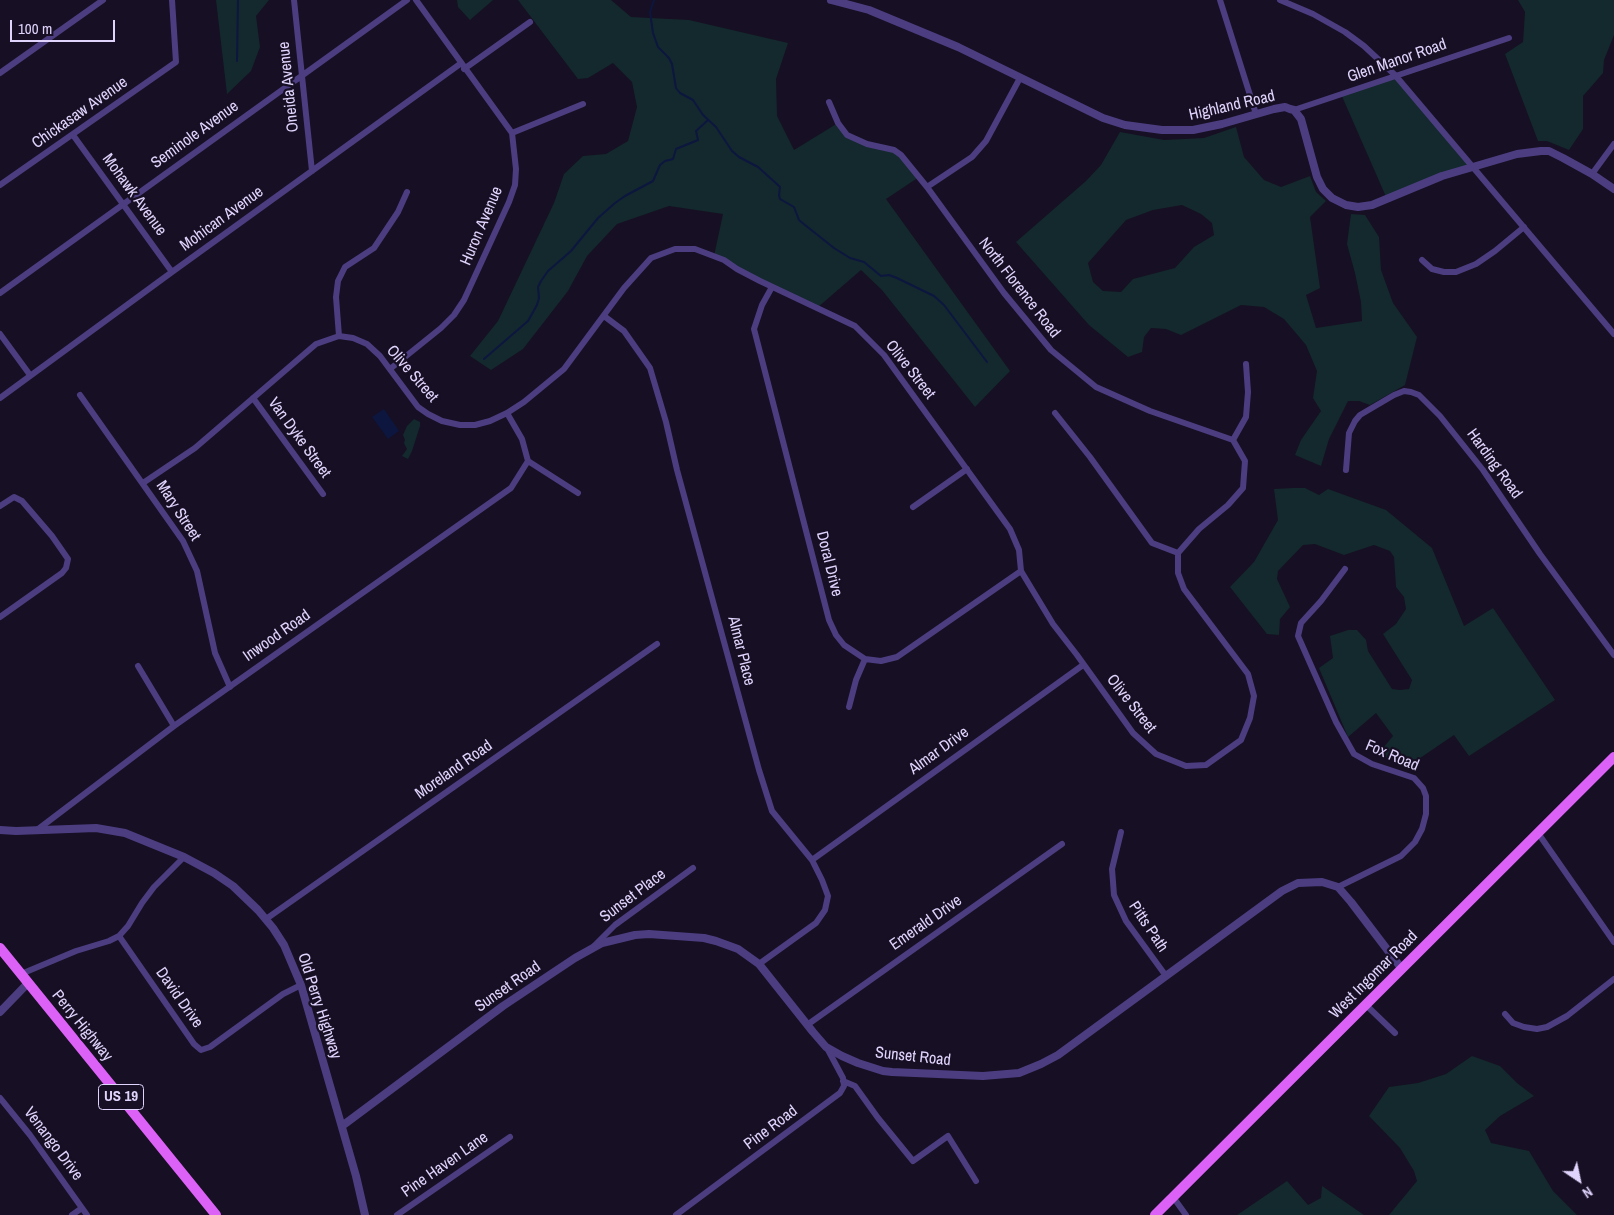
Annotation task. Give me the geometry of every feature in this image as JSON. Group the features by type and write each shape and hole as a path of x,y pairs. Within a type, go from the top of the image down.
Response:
{"main road":[{"name":"West Ingomar Road","path":"1155,1215 1614,757"},
{"name":"Perry Highway","path":"0,948 216,1215"}],"street":[{"path":"0,72 103,0"},
{"name":"Chickasaw Avenue","path":"0,186 176,62 172,0"},
{"name":"Oneida Avenue","path":"294,0 312,171"},
{"name":"Seminole Avenue","path":"0,293 407,0"},
{"path":"416,0 512,133 583,104"},
{"name":"Highland Road","path":"830,0 878,14 958,47 1102,118 1134,127 1162,130 1193,130 1280,108 1294,110 1304,126 1320,183 1331,197 1346,205 1358,207 1372,205 1430,180 1517,154 1541,150 1555,154 1592,174 1614,189"},
{"path":"1220,0 1256,114"},
{"path":"1280,0 1313,14 1345,32 1364,46 1395,75 1614,334"},
{"name":"Mohican Avenue","path":"0,398 312,171 462,66 530,22"},
{"name":"Glen Manor Road","path":"1294,110 1509,38"},
{"path":"927,187 972,157 986,141 1020,78"},
{"name":"North Florence Road","path":"828,102 838,123 848,135 867,144 894,150 901,155 927,187 1004,293 1051,350 1096,386 1150,411 1233,440"},
{"name":"Huron Avenue","path":"390,369 442,328 454,316 464,300 499,225 515,184 516,169 512,133"},
{"name":"Mohawk Avenue","path":"73,135 172,272"},
{"path":"1592,174 1614,144"},
{"path":"144,483 195,448 296,359 316,344 338,336 336,297 341,274 345,267 374,248 398,212 407,192"},
{"path":"1422,260 1432,269 1456,272 1476,264 1524,227"},
{"name":"Olive Street","path":"338,336 353,338 366,344 380,356 418,406 442,421 460,425 475,425 490,421 507,413 524,402 564,368 624,288 651,258 675,249 695,249 724,260 737,270 855,326 884,355 1010,530 1019,550 1021,571 1053,624 1133,733 1156,754 1186,766 1206,765 1240,740 1250,718 1254,696 1248,674 1184,589 1178,573 1178,553"},
{"name":"Doral Drive","path":"772,287 762,306 754,328 830,620 836,635 844,646 864,659"},
{"name":"Almar Place","path":"604,316 624,331 650,368 658,391 677,470 759,770 772,811 812,860 828,896 825,910 816,923 759,964"},
{"path":"0,334 30,375"},
{"path":"1055,413 1090,457 1152,543 1178,553 1198,529 1228,505 1243,488 1244,461 1233,440 1246,417 1248,392 1246,364"},
{"name":"Harding Road","path":"1346,470 1348,433 1360,415 1394,395 1411,392 1419,395 1440,416 1483,470 1540,554 1614,655"},
{"name":"Mary Street","path":"80,395 144,483 183,541 197,571 216,653 230,687"},
{"name":"Van Dyke Street","path":"253,398 323,494"},
{"path":"507,413 522,439 528,461 578,493"},
{"name":"Inwood Road","path":"37,830 174,726 511,488 528,461"},
{"path":"913,507 966,469"},
{"path":"0,506 11,498 17,498 22,501 39,519 68,560 66,568 62,572 0,616"},
{"name":"Fox Road","path":"1338,887 1401,856 1415,842 1422,829 1426,814 1424,788 1414,778 1372,764 1354,754 1336,722 1298,636 1301,623 1321,601 1345,569"},
{"path":"849,707 864,659 881,661 897,657 1021,571"},
{"name":"Moreland Road","path":"266,919 657,644"},
{"name":"Almar Drive","path":"812,860 1083,665"},
{"path":"138,666 174,726"},
{"name":"Old Perry Highway","path":"0,830 91,828 115,830 145,840 184,857 214,873 250,901 266,919 284,945 302,985 365,1215"},
{"name":"Pitts Path","path":"1122,832 1112,869 1114,895 1126,921 1166,976"},
{"path":"1538,833 1614,942"},
{"name":"Emerald Drive","path":"807,1025 1062,844"},
{"path":"21,974 76,951 119,936 128,926 154,887 184,857"},
{"name":"Sunset Place","path":"593,947 616,925 693,868"},
{"name":"Sunset Road","path":"342,1126 504,1006 593,947 612,940 649,934 689,936 728,945 759,964 826,1047 850,1060 883,1071 983,1076 1019,1073 1058,1055 1290,886 1305,882 1322,882 1338,887"},
{"path":"1338,887 1346,894 1402,969"},
{"name":"David Drive","path":"119,936 194,1044 201,1050 210,1047 283,994 302,985"},
{"path":"1505,1014 1513,1022 1524,1027 1537,1029 1547,1027 1567,1016 1614,979"},
{"path":"0,1012 28,983"},
{"path":"1366,1004 1395,1033"},
{"path":"826,1047 844,1081 855,1086 913,1161 948,1136 976,1180"},
{"name":"Pine Road","path":"676,1215 836,1096 842,1090 844,1081"},
{"name":"Venango Drive","path":"0,1098 30,1135 87,1215"},
{"name":"Pine Haven Lane","path":"397,1215 510,1137"},
{"path":"1173,1197 1186,1215"},
{"path":"72,1215 82,1208"}],"green space":[{"path":"216,0 269,0 256,16 260,47 251,71 227,94"},
{"path":"457,0 493,0 470,20 458,7"},
{"path":"518,0 611,0 631,17 689,20 788,43 776,79 777,116 794,150 838,123 847,135 894,150 919,177 886,199 1010,371 975,407 882,290 861,270 817,308 714,256 723,214 669,206 617,224 587,256 568,291 523,349 491,370 470,356 498,321 554,203 564,174 583,156 606,154 628,141 637,107 632,82 613,63 588,78 578,79"},
{"path":"1518,0 1614,0 1614,35 1604,60 1603,73 1583,96 1583,129 1569,150 1547,141 1538,141 1505,54 1523,42 1525,12"},
{"path":"1395,75 1473,167 1387,199 1341,94"},
{"path":"1236,127 1244,157 1264,180 1281,187 1310,176 1316,192 1326,201 1310,217 1320,288 1306,295 1316,328 1362,321 1361,302 1347,244 1351,214 1365,215 1379,237 1381,270 1393,303 1417,337 1405,385 1370,405 1359,401 1348,401 1329,439 1321,466 1295,455 1301,440 1321,411 1313,398 1317,371 1306,345 1284,319 1264,307 1241,305 1181,335 1166,329 1151,328 1144,337 1142,352 1128,357 1089,325 1016,242 1086,181 1101,165 1120,132 1164,140 1204,138","holes":["1182,205 1201,214 1212,223 1214,235 1194,247 1175,268 1133,279 1121,292 1103,291 1093,282 1088,263 1126,220 1153,210"]},
{"path":"414,419 420,422 420,426 408,459 402,456 407,449 403,435 407,426"},
{"path":"1305,488 1319,495 1328,489 1386,510 1432,548 1464,626 1493,608 1555,700 1469,756 1454,735 1407,767 1378,754 1393,736 1376,713 1348,737 1319,668 1333,658 1330,636 1348,630 1357,630 1366,640 1368,651 1392,689 1409,689 1412,680 1383,634 1396,624 1406,609 1404,597 1396,587 1394,557 1390,551 1374,545 1344,555 1315,544 1303,545 1278,571 1277,579 1290,607 1280,619 1279,635 1267,634 1230,587 1254,562 1278,520 1274,489"},
{"path":"1472,1056 1500,1066 1534,1096 1500,1116 1485,1130 1491,1143 1529,1151 1553,1191 1577,1215 1389,1215 1417,1181 1414,1171 1400,1148 1369,1116 1389,1087 1418,1083 1446,1074"},
{"path":"1287,1181 1308,1205 1321,1198 1322,1186 1364,1215 1237,1215"}],"water":[{"path":"384,409 399,431 388,439 372,417"}],"waterway":[{"path":"237,61 238,0"},
{"path":"654,0 650,12 653,33 658,47 672,64 676,88 680,93 693,100 703,115 716,127 732,151 758,167 778,185 780,187 780,199 794,207 799,220 834,248 850,258 864,262 881,276 889,275 897,278 934,296 944,305 987,362"},
{"path":"484,359 528,321 537,305 539,298 538,287 548,271 571,251 598,218 615,203 653,181 660,165 665,161 673,159 676,149 698,140 696,131 708,120"}]}
